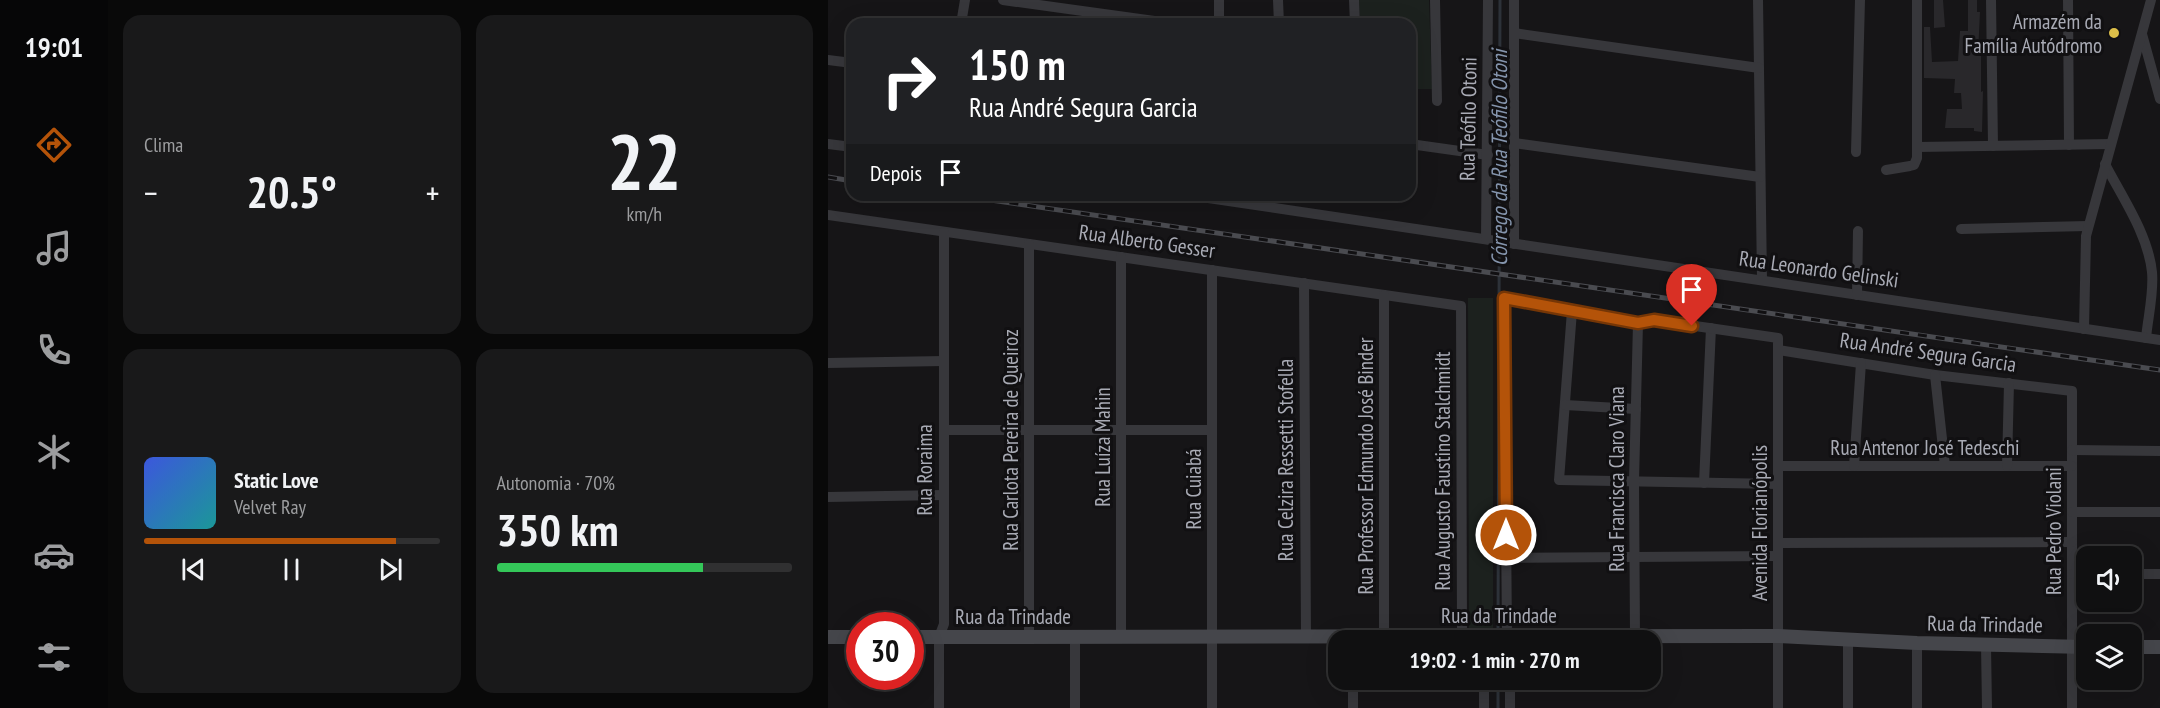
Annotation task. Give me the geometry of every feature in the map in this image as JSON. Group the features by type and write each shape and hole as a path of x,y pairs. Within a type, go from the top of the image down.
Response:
{"main road":[{"name":"Rua da Trindade","path":"1661,636 1778,636 1917,643 2076,646"},
{"path":"828,637 846,637"},
{"name":"Rua da Trindade","path":"924,637 1328,637"},
{"path":"2142,647 2160,647"}],"street":[{"path":"962,18 965,0"},
{"path":"1003,0 1133,18"},
{"path":"1217,18 1219,0"},
{"path":"1278,0 1279,18"},
{"path":"1354,0 1354,18"},
{"path":"1435,0 1437,101"},
{"name":"Rua Teófilo Otoni","path":"1488,0 1490,240"},
{"path":"1511,243 1514,0"},
{"path":"1758,0 1762,280"},
{"path":"1856,152 1860,0"},
{"path":"1886,170 1914,165 1917,158 1917,0"},
{"path":"1991,0 1993,146"},
{"path":"2068,0 2069,145"},
{"path":"2084,329 2085,245 2088,226 2151,0"},
{"path":"1514,33 1759,68"},
{"path":"2142,33 2160,99"},
{"path":"828,60 846,62"},
{"path":"1514,143 1760,177"},
{"path":"828,144 846,146"},
{"path":"1917,147 2111,144"},
{"path":"1416,145 1488,155"},
{"path":"2105,164 2135,223 2150,264 2152,280 2146,338"},
{"name":"Rua Leonardo Gelinski","path":"1243,201 2160,340"},
{"name":"Rua Alberto Gesser","path":"828,215 1461,306"},
{"path":"1961,229 2088,226"},
{"path":"1857,295 1858,231"},
{"name":"Rua Roraima","path":"939,708 939,637 944,624 944,232"},
{"name":"Rua Carlota Pereira de Queiroz","path":"1029,244 1029,637"},
{"name":"Rua Luíza Mahin","path":"1121,257 1121,637"},
{"name":"Rua Cuiabá","path":"1212,270 1212,708"},
{"name":"Rua Celzira Ressetti Stofella","path":"1304,283 1306,637"},
{"name":"Rua Professor Edmundo José Binder","path":"1384,295 1384,630"},
{"path":"1509,630 1504,298 1638,323 1654,320 1711,328 1704,483"},
{"name":"Rua Augusto Faustino Stalchmidt","path":"1461,306 1462,630"},
{"path":"1572,311 1559,480 1778,484"},
{"name":"Rua Francisca Claro Viana","path":"1635,630 1634,481 1638,323"},
{"name":"Avenida Florianópolis","path":"1711,328 1778,338 1778,708"},
{"name":"Rua André Segura Garcia","path":"1778,350 1935,375 2072,391"},
{"path":"828,363 944,360"},
{"path":"1854,466 1861,363"},
{"path":"1935,375 1945,466"},
{"path":"2007,466 2009,384"},
{"name":"Rua Pedro Violani","path":"2072,391 2072,574 2077,624"},
{"path":"1565,405 1636,409"},
{"path":"944,430 1212,430"},
{"path":"2072,450 2160,451"},
{"name":"Rua Antenor José Tedeschi","path":"1778,466 2072,466"},
{"path":"828,497 944,495"},
{"path":"2072,512 2160,512"},
{"path":"1778,543 2072,542"},
{"path":"1506,558 1778,556"},
{"path":"2142,574 2160,574"},
{"path":"1075,637 1075,708"},
{"path":"1848,640 1848,708"},
{"path":"1917,643 1917,708"},
{"path":"1986,645 1987,708"},
{"name":"Rua Pedro Violani","path":"2072,708 2076,673"},
{"path":"1353,690 1353,708"},
{"path":"1484,690 1484,708"},
{"path":"1510,690 1510,708"}],"shaded area":[{"path":"1359,0 1429,0 1432,89 1416,89 1416,18 1360,18"},
{"path":"1468,298 1493,298 1493,629 1469,629"}],"building":[{"path":"1934,0 1943,0 1945,27 1934,28"},
{"path":"1968,0 1977,0 1977,12 1980,12 1978,54 1981,54 1981,92 1983,91 1982,132 1974,131 1974,128 1945,128 1947,109 1962,109 1961,93 1954,93 1955,79 1924,78 1924,27 1930,27 1932,62 1958,61 1960,31 1968,31"}],"waterway":[{"name":"Córrego da Rua Teófilo Otoni","path":"1498,630 1500,0"},
{"name":"Córrego da Rua Teófilo Otoni","path":"1498,690 1498,708"}],"railway":[{"path":"828,177 846,180"},
{"path":"997,201 2160,370"}],"place":[{"name":"Armazém da Família Autódromo","path":"2114,33"}],"route":[{"path":"1506,535 1504,298 1638,323 1654,320 1692,326"}]}
